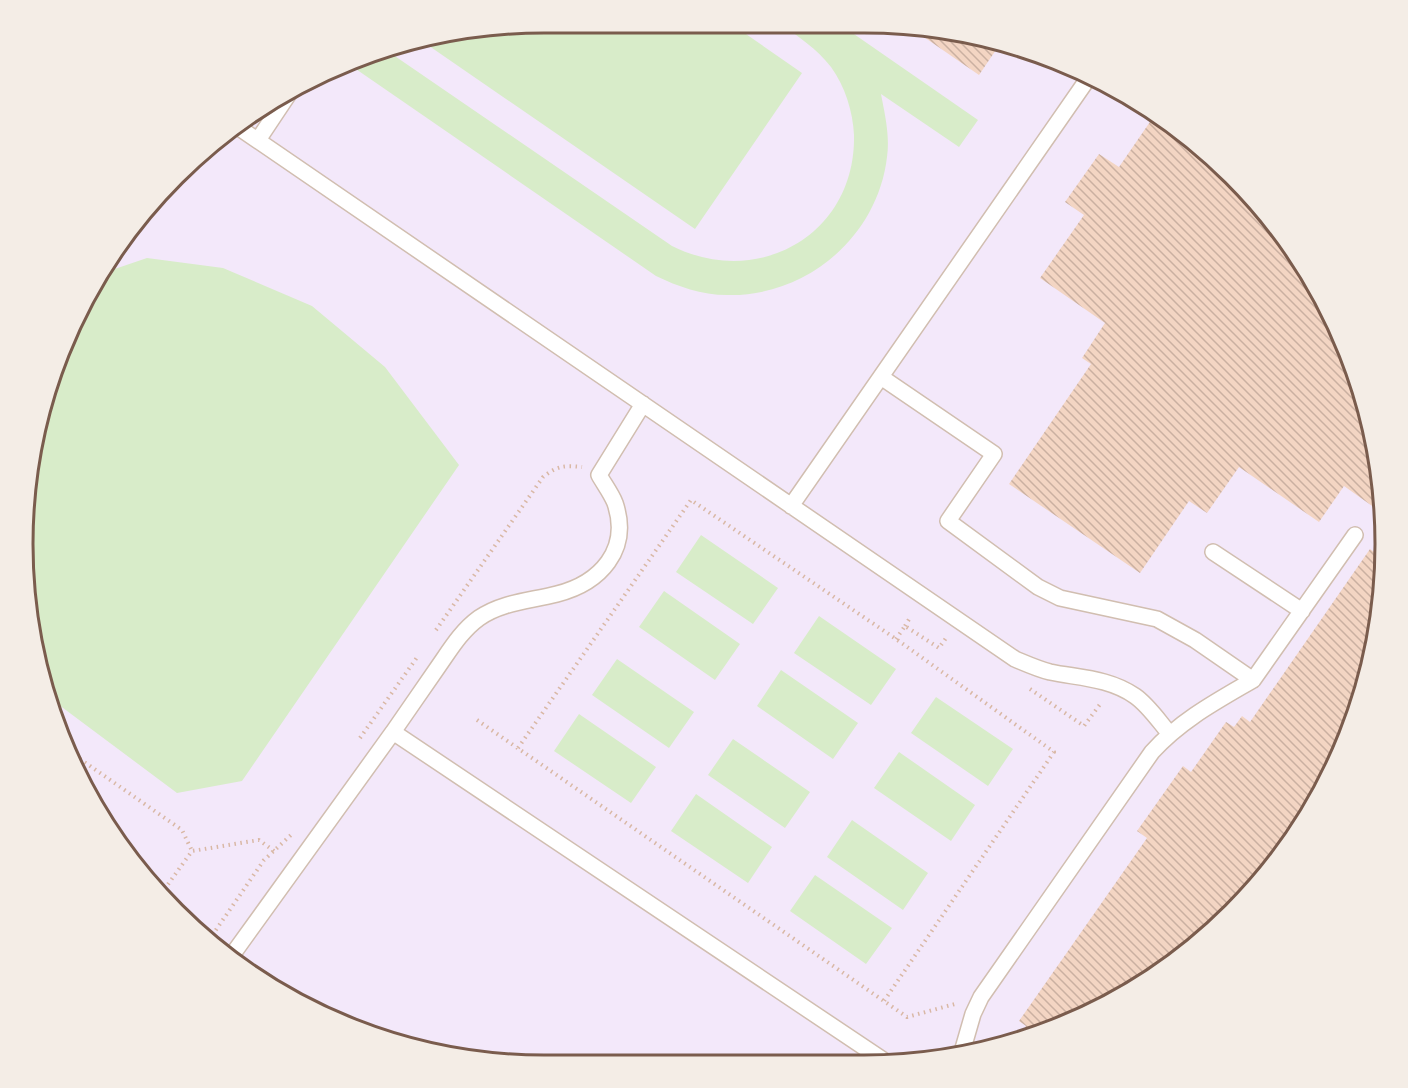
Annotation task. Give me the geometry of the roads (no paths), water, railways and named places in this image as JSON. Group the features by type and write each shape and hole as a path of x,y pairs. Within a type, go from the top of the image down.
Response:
{"lane":[{"path":"791,506 1085,83"},
{"path":"258,140 281,106"},
{"path":"244,131 1015,660 1050,672 1084,676 1121,688 1147,706 1169,733"},
{"path":"881,377 994,454 948,521 1038,588 1060,598 1157,619 1196,640 1253,680"},
{"path":"235,951 461,634 479,618 502,606 558,594 581,586 600,573 614,555 619,529 615,503 599,475 643,404"},
{"path":"964,1045 981,997 1152,752 1169,733 1200,711 1253,680 1355,535"},
{"path":"1213,552 1302,611"},
{"path":"393,732 872,1055"}]}
